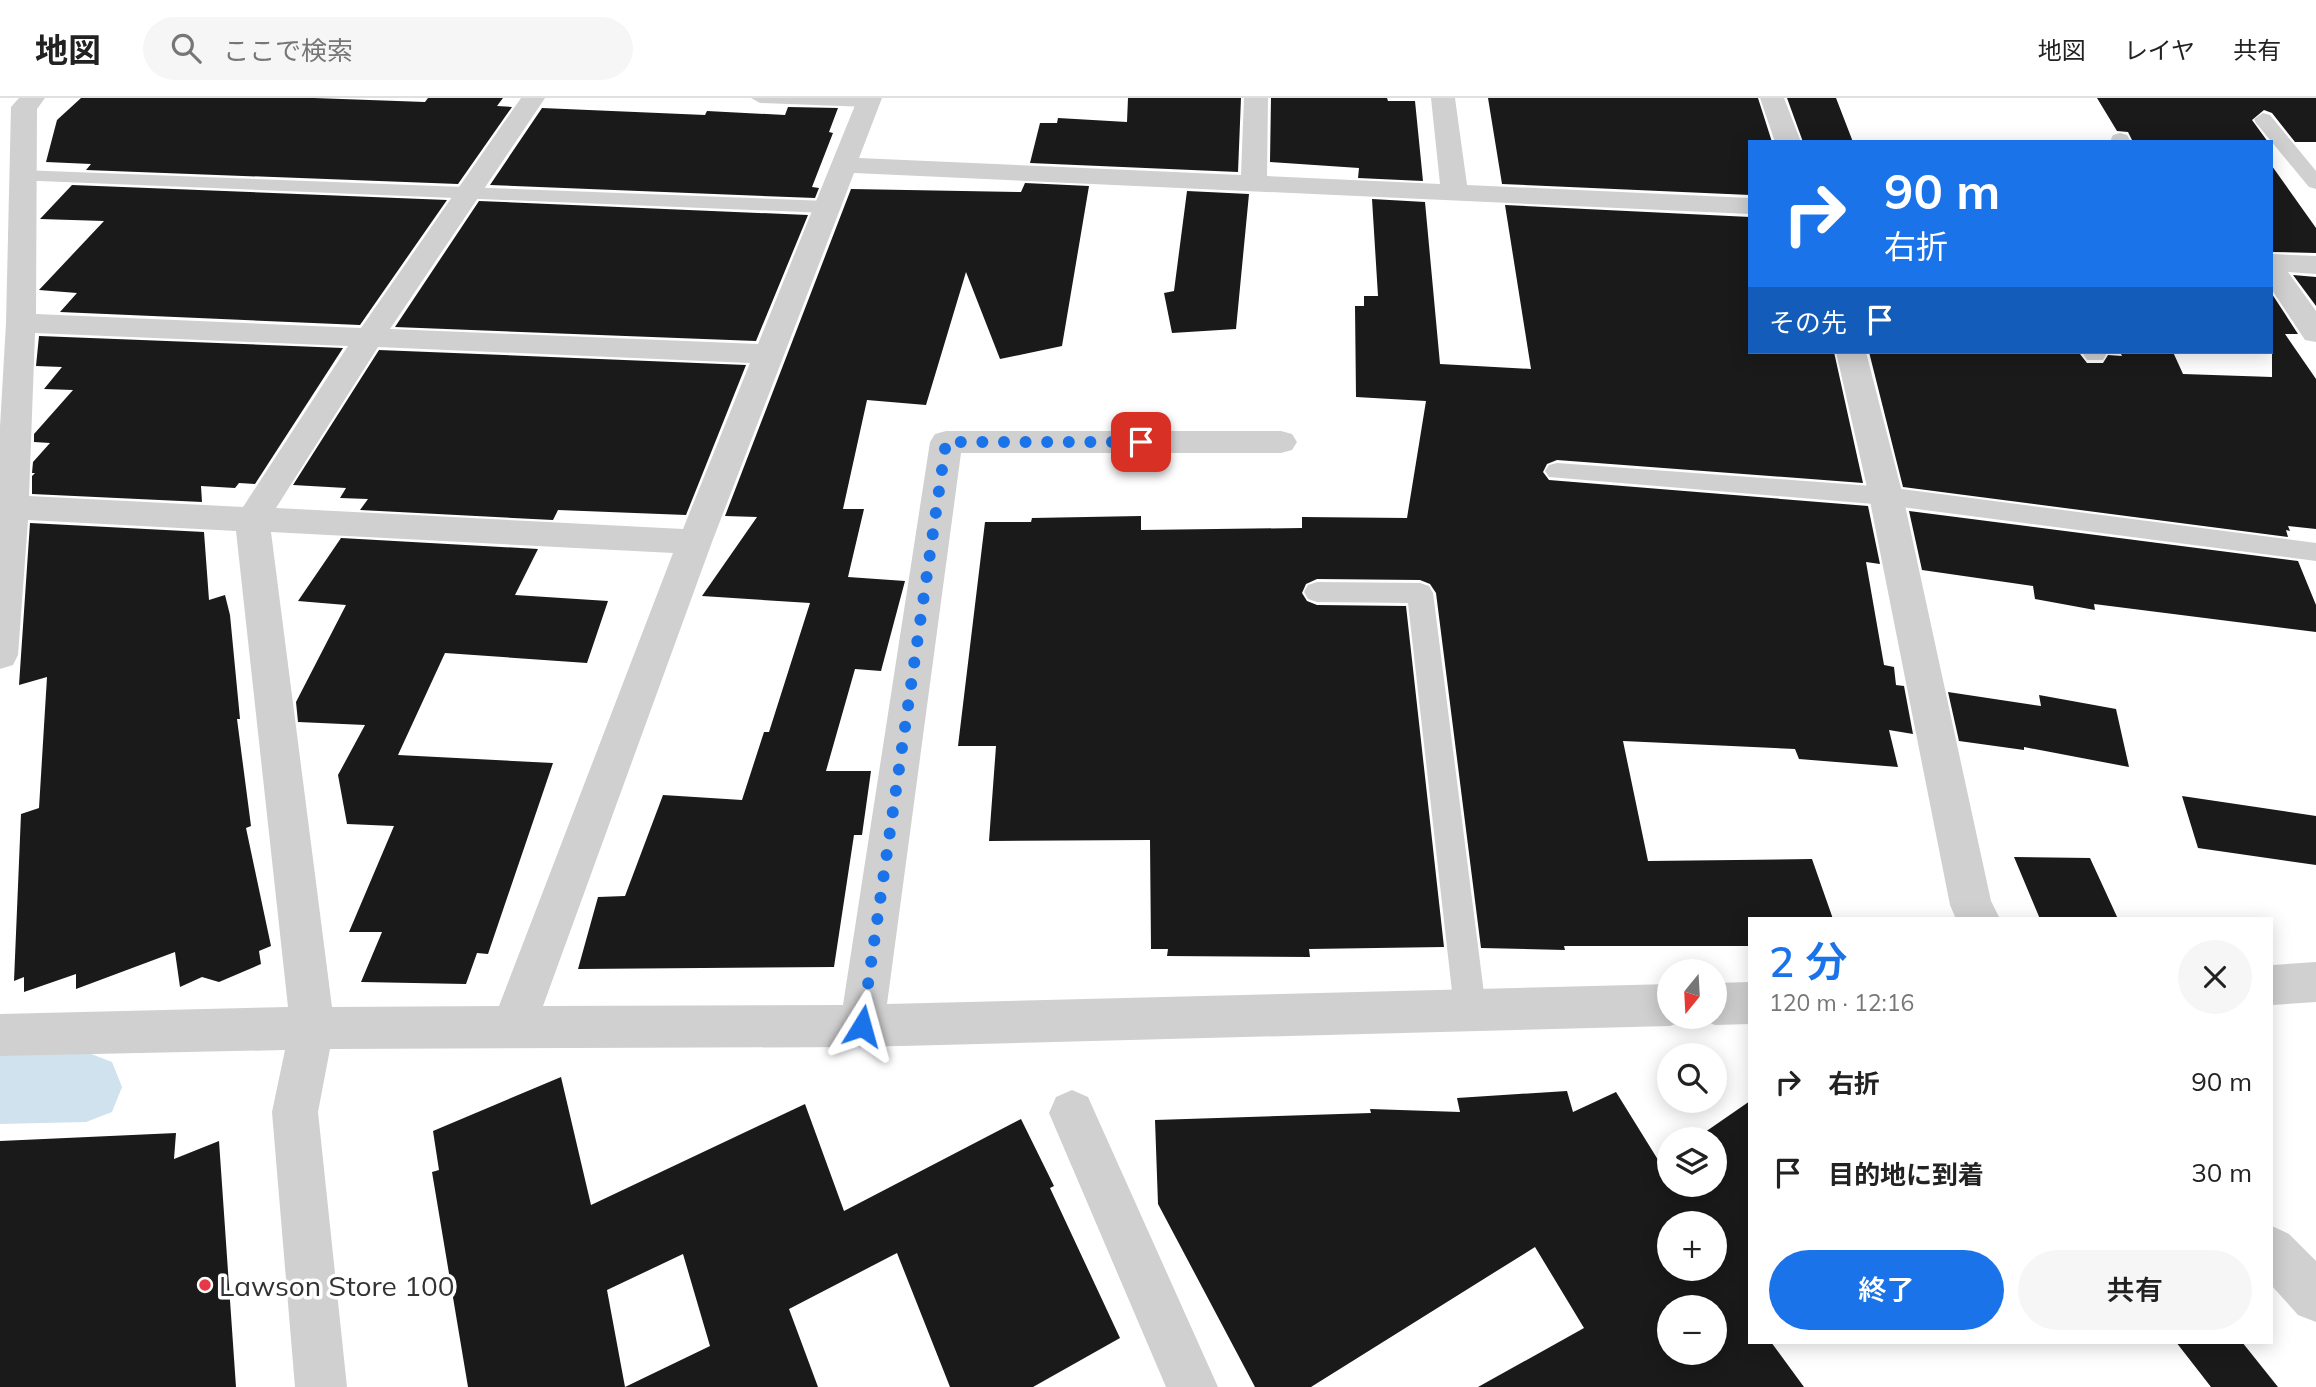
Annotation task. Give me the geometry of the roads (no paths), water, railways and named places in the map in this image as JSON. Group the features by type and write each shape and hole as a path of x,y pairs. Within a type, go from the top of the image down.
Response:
{"street":[{"path":"0,655 12,507 20,323 24,107 33,98"},
{"path":"321,1387 295,1112 312,1028 253,519 368,339 533,98"},
{"path":"1254,185 1255,98"},
{"path":"1443,98 1454,192"},
{"path":"1772,98 1787,140"},
{"path":"512,1029 695,542 869,100"},
{"path":"843,166 1748,206"},
{"path":"2273,263 2316,265"},
{"path":"2273,271 2316,333"},
{"path":"20,323 768,354"},
{"path":"1851,354 1886,496 1971,905 1978,917"},
{"path":"862,1026 946,442 1281,442"},
{"path":"12,507 695,542"},
{"path":"2273,985 2316,982"},
{"path":"1727,1004 1748,1003"},
{"path":"0,1035 312,1028 862,1026 1657,1005"},
{"path":"1072,1113 1192,1387"},
{"path":"2273,1252 2316,1297"}],"lane":[{"path":"760,98 869,100"},
{"path":"2263,119 2316,183"},
{"path":"21,176 827,207"},
{"path":"1557,471 1886,496 2316,552"},
{"path":"1317,592 1420,593 1470,1009"}],"waterway":[{"path":"0,1088 86,1087"}],"place":[{"name":"Lawson Store 100","path":"205,1285"}]}
